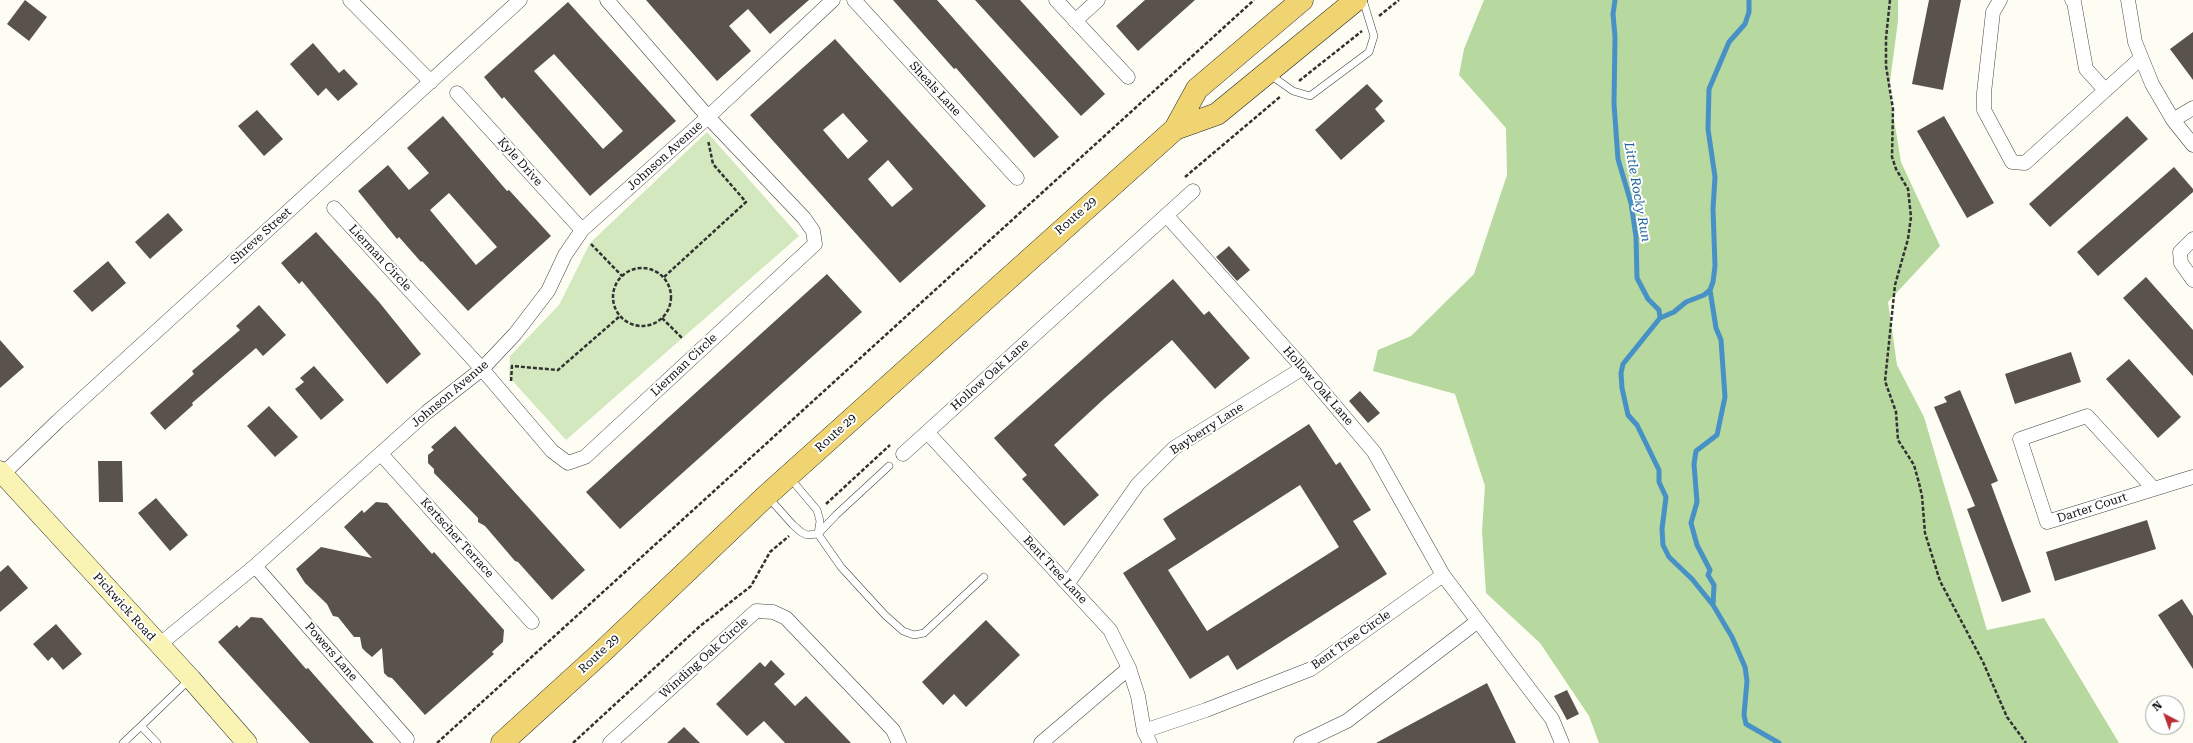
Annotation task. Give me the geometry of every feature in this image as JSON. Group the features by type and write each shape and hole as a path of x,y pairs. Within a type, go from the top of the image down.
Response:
{"main road":[{"name":"Route 29","path":"502,743 602,652 766,496 1175,129 1198,89 1302,0"},
{"name":"Route 29","path":"1175,129 1217,114 1356,0"}],"street":[{"path":"350,0 431,82"},
{"name":"Shreve Street","path":"1,473 520,0"},
{"name":"Lierman Circle","path":"334,208 482,369 552,451 568,463 585,457 815,244 813,231 804,218 704,121 607,0"},
{"name":"Johnson Avenue","path":"159,645 255,566 427,412 482,369 515,334 548,291 565,255 582,230 704,121 832,0"},
{"name":"Sheals Lane","path":"854,0 1017,178"},
{"path":"1056,0 1128,77"},
{"path":"1075,21 1098,0"},
{"path":"2000,0 1994,12 1984,93 1984,110 2012,162 2025,163 2141,58"},
{"path":"2072,0 2074,2 2086,69 2105,90"},
{"path":"2128,0 2136,42 2152,84 2173,120 2193,145"},
{"name":"Kyle Drive","path":"457,93 582,230"},
{"path":"2173,120 2193,108"},
{"name":"Hollow Oak Lane","path":"903,454 1193,191"},
{"name":"Hollow Oak Lane","path":"1167,216 1303,368 1374,452 1443,575"},
{"path":"2193,239 2180,252 2181,263 2193,280"},
{"name":"Bayberry Lane","path":"1068,583 1138,484 1174,448 1303,368"},
{"name":"Darter Court","path":"2153,488 2087,416 2020,439 2047,522 2153,488 2193,477"},
{"name":"Bent Tree Lane","path":"927,432 1110,630 1129,668 1138,696 1147,737"},
{"name":"Kertscher Terrace","path":"381,454 532,622"},
{"name":"Pickwick Road","path":"1,473 191,678 247,743"},
{"name":"Powers Lane","path":"255,566 407,739"},
{"path":"1443,575 1552,719 1562,743"},
{"name":"Bent Tree Circle","path":"1147,737 1206,710 1311,669 1443,575"},
{"name":"Winding Oak Circle","path":"610,743 756,611 773,612 786,618 893,730 899,743"},
{"path":"1301,743 1348,721 1478,621"},
{"path":"1041,743 1129,668"}],"lane":[{"path":"1268,73 1292,91 1310,96 1369,52 1374,36 1363,0"},
{"path":"766,496 793,526 801,532 807,535 818,534 836,515 889,466"},
{"path":"788,476 818,512 820,521 818,534 841,567 885,615 903,631 914,635 924,633 934,626 984,577"},
{"path":"123,743 191,678"},
{"path":"141,726 157,743"}],"path":[{"path":"437,743 1254,0"},
{"path":"1890,0 1886,38 1886,66 1893,109 1892,157 1896,169 1908,189 1911,217 1908,239 1895,285 1885,381 1896,412 1898,440 1914,465 1919,483 1922,496 1925,533 1940,581 1983,662 2007,717 2026,743"},
{"path":"664,277 746,202 713,164 704,121"},
{"path":"590,244 622,276"},
{"path":"637,268 652,269 664,277 671,291 670,306 662,318 648,325 633,324 620,316 614,302 614,287 622,276 637,268"},
{"path":"500,390 511,382 512,366 558,370 620,316"},
{"path":"662,318 682,338"}],"green space":[{"path":"1484,0 1898,0 1898,21 1889,89 1901,162 1940,246 1888,302 1897,365 1924,417 1987,630 2044,618 2119,743 1599,743 1589,716 1540,643 1486,593 1482,531 1485,486 1455,394 1373,371 1378,350 1411,336 1474,274 1507,175 1506,128 1459,75 1464,49"},
{"path":"707,132 799,236 566,440 509,377 510,356 559,305 590,243"}],"building":[{"path":"25,0 47,17 29,41 7,24"},
{"path":"646,0 809,0 770,34 748,9 729,26 751,51 717,81"},
{"path":"893,0 937,0 1059,137 1034,158 956,68 954,69"},
{"path":"975,0 1020,0 1105,94 1081,116"},
{"path":"1145,0 1195,0 1138,51 1116,26"},
{"path":"1929,0 1961,0 1943,90 1912,84"},
{"path":"568,2 676,121 590,196 504,97 502,99 484,77","holes":["554,54 623,131 603,149 534,71"]},
{"path":"2193,32 2193,80 2170,49"},
{"path":"835,39 986,206 900,283 750,115","holes":["843,113 868,141 848,159 823,130","888,160 913,189 892,207 868,179"]},
{"path":"313,43 339,73 344,69 358,84 338,101 326,88 318,96 290,64"},
{"path":"1367,84 1383,101 1375,109 1385,121 1341,160 1315,130"},
{"path":"257,110 283,139 264,156 238,126"},
{"path":"443,116 507,191 509,190 551,236 468,311 399,237 397,239 358,191 388,165 409,190 429,173 407,148","holes":["449,193 497,247 476,265 430,210"]},
{"path":"1944,116 1994,203 1967,218 1917,131"},
{"path":"2127,116 2148,139 2050,227 2029,204"},
{"path":"2174,167 2193,189 2193,192 2098,276 2077,252"},
{"path":"168,213 183,230 150,259 135,242"},
{"path":"316,232 379,302 421,354 387,384 302,281 299,284 281,263"},
{"path":"1229,246 1250,270 1237,281 1216,257"},
{"path":"108,261 126,283 92,312 73,291"},
{"path":"827,274 862,312 620,529 586,492"},
{"path":"2146,277 2193,330 2193,376 2123,298"},
{"path":"1173,279 1204,315 1209,311 1250,358 1215,389 1172,340 1106,397 1054,445 1099,495 1064,526 1022,479 1027,475 994,438"},
{"path":"259,305 286,335 263,356 256,348 192,403 193,405 165,430 150,413 194,374 192,371 240,330 236,326"},
{"path":"0,340 24,367 0,388"},
{"path":"2071,352 2081,382 2015,404 2005,374"},
{"path":"2129,359 2181,417 2158,438 2106,379"},
{"path":"314,366 344,400 321,420 295,389 304,382 300,378"},
{"path":"1960,390 1998,481 1991,484 2031,592 2002,602 1967,509 1975,506 1934,407 1947,402 1944,397"},
{"path":"1360,391 1380,413 1368,423 1349,401"},
{"path":"269,406 298,437 275,457 247,426"},
{"path":"1309,424 1336,465 1340,462 1371,510 1353,521 1387,574 1237,670 1228,655 1190,679 1123,573 1176,539 1163,519","holes":["1300,485 1339,547 1207,631 1168,570"]},
{"path":"455,426 585,570 552,600 518,562 515,561 485,526 478,522 478,518 434,473 434,469 428,463 428,455 434,450 431,447"},
{"path":"98,461 122,461 123,502 99,502"},
{"path":"156,498 188,535 170,551 138,513"},
{"path":"376,502 387,503 432,554 434,552 504,630 503,642 492,652 494,654 425,715 392,678 388,677 384,673 382,648 372,657 366,652 362,648 360,637 354,637 338,617 333,616 327,604 305,583 296,569 321,547 372,558 344,527 362,510 364,513"},
{"path":"2147,520 2156,549 2055,581 2046,552"},
{"path":"8,565 28,588 0,612 0,572"},
{"path":"2182,599 2193,616 2193,669 2158,615"},
{"path":"251,617 262,618 306,669 308,668 374,743 310,743 218,642 237,625 239,628"},
{"path":"986,620 1020,655 966,707 954,694 943,705 922,682"},
{"path":"56,624 82,654 63,670 52,657 48,661 33,644"},
{"path":"771,660 785,674 774,684 795,706 806,696 851,743 785,743 764,721 747,736 716,704 760,662 765,667"},
{"path":"1487,683 1516,743 1376,743"},
{"path":"1567,690 1579,714 1567,720 1554,696"},
{"path":"684,727 700,743 667,743"}],"waterway":[{"name":"Little Rocky Run","path":"1615,0 1613,14 1615,37 1614,104 1618,159 1631,203 1636,237 1637,278 1648,299 1659,310 1660,318 1623,364 1621,373 1622,388 1628,415 1637,425 1659,470 1659,482 1666,497 1662,529 1663,545 1669,557 1692,579 1713,605 1732,637 1745,667 1747,681 1744,715 1746,724 1779,743"},
{"path":"1660,318 1674,312 1686,302 1704,295 1710,290 1713,282 1715,266 1713,209 1715,177 1708,129 1709,89 1729,42 1745,24 1749,12 1749,0"},
{"path":"1710,290 1716,328 1721,340 1725,397 1717,435 1696,451 1694,464 1697,502 1691,523 1697,545 1710,570 1708,575 1714,585 1713,605"}]}
